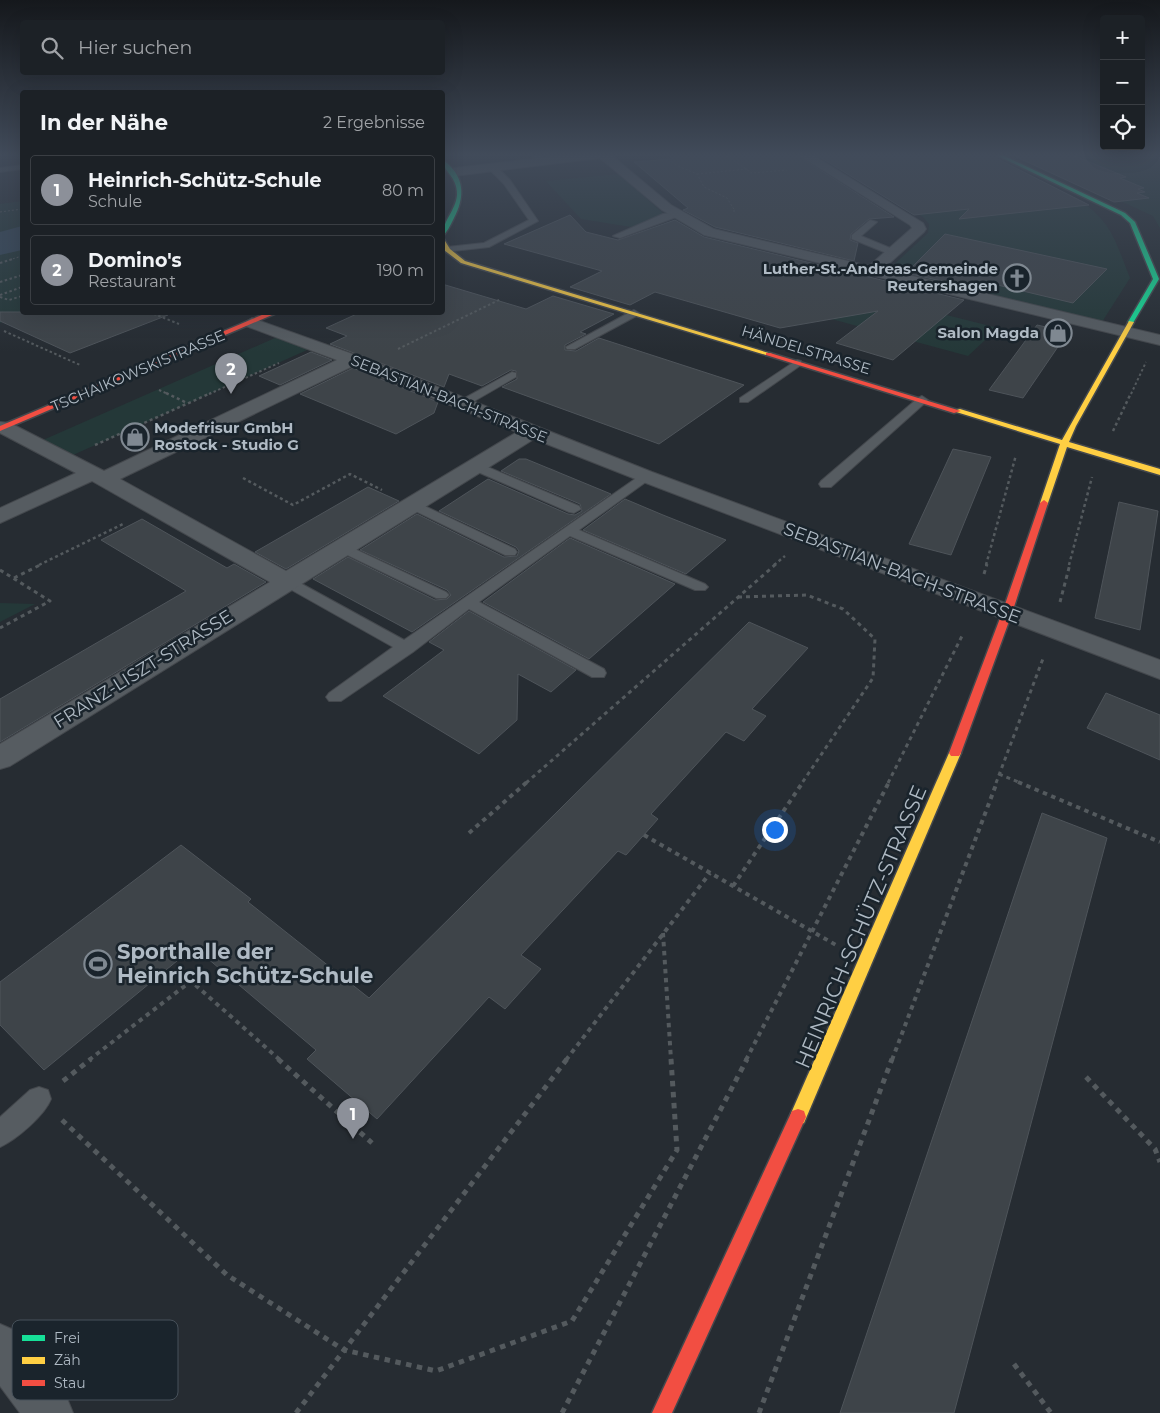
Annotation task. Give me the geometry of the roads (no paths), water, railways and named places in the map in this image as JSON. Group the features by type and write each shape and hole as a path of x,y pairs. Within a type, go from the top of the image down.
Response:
{"street":[{"path":"445,231 451,220"},
{"path":"686,220 709,232 1159,339"},
{"path":"872,271 919,230 916,222 913,220"},
{"name":"HEINRICH-SCHÜTZ-STRASSE","path":"662,1413 778,1164 942,787 1007,613 1056,461 1064,443 1156,279 1132,222 1129,220"},
{"name":"HÄNDELSTRASSE","path":"445,252 463,262 1160,472"},
{"name":"TSCHAIKOWSKISTRASSE","path":"2,428 269,315"},
{"name":"SEBASTIAN-BACH-STRASSE","path":"252,323 359,362 460,404 645,476 1160,670"},
{"path":"0,516 98,476 359,362"},
{"path":"2,428 65,458 286,581"},
{"name":"FRANZ-LISZT-STRASSE","path":"0,758 531,432"},
{"path":"0,1347 12,1363"},
{"path":"39,1400 49,1413"}],"lane":[{"path":"445,251 486,244 533,220"},
{"path":"617,236 656,220"},
{"path":"873,222 855,237 892,252"},
{"path":"571,347 634,312"},
{"path":"744,400 797,363"},
{"path":"460,404 512,375"},
{"path":"826,484 922,400"},
{"path":"476,466 574,509"},
{"path":"335,697 407,648 645,476"},
{"path":"412,504 510,552"},
{"path":"569,531 700,587"},
{"path":"342,547 441,595"},
{"path":"286,581 407,648"},
{"path":"469,603 598,673"},
{"path":"0,1134 39,1100"}],"water":[{"path":"20,227 20,250 0,255 0,232"}],"place":[{"name":"Luther-St.-Andreas-Gemeinde Reutershagen","path":"1017,278"},
{"name":"Salon Magda","path":"1058,333"},
{"name":"Domino's","path":"231,394"},
{"name":"Modefrisur GmbH Rostock - Studio G","path":"135,437"},
{"name":"Sporthalle der Heinrich Schütz-Schule","path":"98,964"},
{"name":"Heinrich-Schütz-Schule","path":"353,1139"}]}
